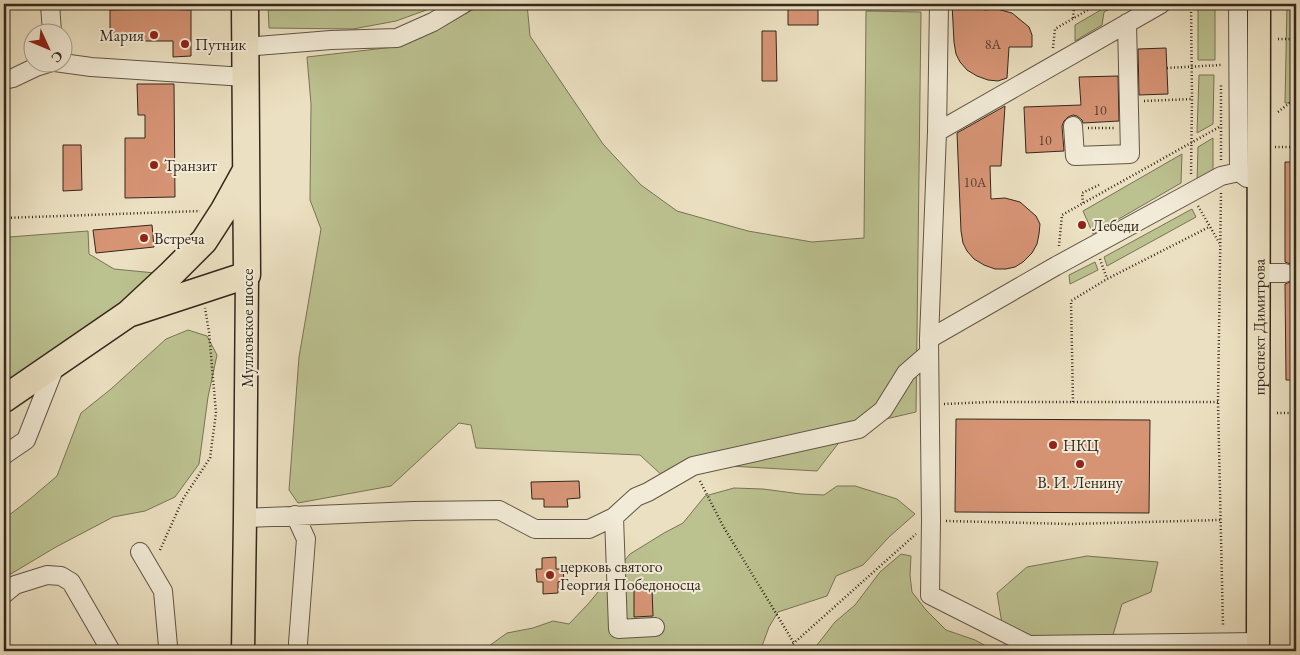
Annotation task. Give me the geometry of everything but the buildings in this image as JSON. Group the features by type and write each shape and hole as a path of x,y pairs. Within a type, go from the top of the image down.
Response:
{"highway":[{"name":"Мулловское шоссе","path":"245,4 247,275"},
{"path":"4,399 128,314 172,273 204,241 246,171"},
{"path":"128,314 247,275"}],"main road":[{"name":"проспект Димитрова","path":"1258,647 1259,4"},
{"name":"Мулловское шоссе","path":"243,651 247,275"}],"lane":[{"path":"50,4 51,22"},
{"path":"245,47 331,40 397,38 433,22 463,4"},
{"path":"939,4 937,132 929,346 930,595 1029,644 1088,648 1224,642 1258,647"},
{"path":"937,132 1161,4"},
{"path":"1238,4 1239,172"},
{"path":"1073,128 1075,156 1130,154 1127,23"},
{"path":"72,64 245,77"},
{"path":"4,80 26,72"},
{"path":"245,518 499,510 535,529 588,529 614,517 636,497 693,466 858,429 883,410 906,373 929,346 1056,266 1221,176 1239,172"},
{"path":"1239,172 1259,188"},
{"path":"1259,273 1285,273"},
{"path":"4,456 26,440 56,364"},
{"path":"295,515 306,539 299,651"},
{"path":"614,517 618,629 655,627"},
{"path":"140,552 163,592 167,651"},
{"path":"4,594 15,586 47,575 62,576 70,582 111,651"}],"path":[{"path":"1073,19 1074,7 1080,4"},
{"path":"1052,66 1055,29 1098,4"},
{"path":"1191,4 1191,192 1220,246"},
{"path":"1277,38 1296,39"},
{"path":"1167,68 1221,65 1221,56"},
{"path":"1221,83 1218,402 1224,642"},
{"path":"1277,113 1296,98"},
{"path":"1129,102 1192,99"},
{"path":"1056,266 1062,214 1221,126"},
{"path":"1073,128 1129,128"},
{"path":"1083,203 1082,193 1099,185"},
{"path":"4,218 224,210"},
{"path":"1073,402 1071,301 1107,279 1209,227"},
{"path":"1096,245 1107,279"},
{"path":"160,550 183,499 210,458 216,413 209,332 202,290"},
{"path":"930,404 989,402 1218,402"},
{"path":"1277,413 1296,413"},
{"path":"693,466 723,526 794,643"},
{"path":"785,651 931,520 1071,524 1220,520"}],"green space":[{"path":"268,4 443,4 396,21 353,29 269,28"},
{"path":"483,4 527,4 530,36 603,144 641,185 677,211 748,231 812,242 864,238 866,11 921,12 916,412 851,427 817,471 712,465 666,479 640,455 476,448 471,425 459,423 391,486 298,503 289,490 299,357 321,229 310,200 311,104 307,57 394,47 437,30"},
{"path":"1111,4 1119,4 1104,12 1102,25 1075,41 1075,25"},
{"path":"1198,4 1215,4 1215,60 1198,60"},
{"path":"1287,4 1296,4 1296,103 1285,103"},
{"path":"1199,75 1214,75 1213,124 1197,133"},
{"path":"1213,138 1213,173 1197,182 1198,147"},
{"path":"1182,154 1181,183 1093,234 1083,211"},
{"path":"1192,209 1196,217 1107,266 1104,257"},
{"path":"88,231 89,254 114,269 155,273 152,282 4,391 4,250 9,237"},
{"path":"1095,262 1098,270 1070,284 1069,275"},
{"path":"188,330 207,336 217,355 208,397 199,464 175,497 145,511 113,517 56,547 4,578 4,519 57,476 81,413 111,389 166,339"},
{"path":"837,486 855,486 897,499 915,514 889,537 863,565 836,576 827,596 778,612 769,627 762,646 749,651 482,651 507,633 533,628 553,621 569,624 630,554 683,523 705,496 734,488 824,495"},
{"path":"901,554 911,556 910,575 912,592 926,610 946,630 975,640 995,651 817,651 817,645 835,622 855,605 880,572"},
{"path":"1087,556 1158,562 1151,592 1122,604 1113,635 1029,638 1002,624 997,593 1027,567"}],"place":[{"name":"Мария","path":"154,35"},
{"name":"Путник","path":"185,44"},
{"name":"Транзит","path":"154,165"},
{"name":"Лебеди","path":"1082,225"},
{"name":"Встреча","path":"144,238"},
{"name":"НКЦ","path":"1053,445"},
{"name":"В. И. Ленину","path":"1080,464"},
{"name":"церковь святого Георгия Победоносца","path":"550,575"}]}
